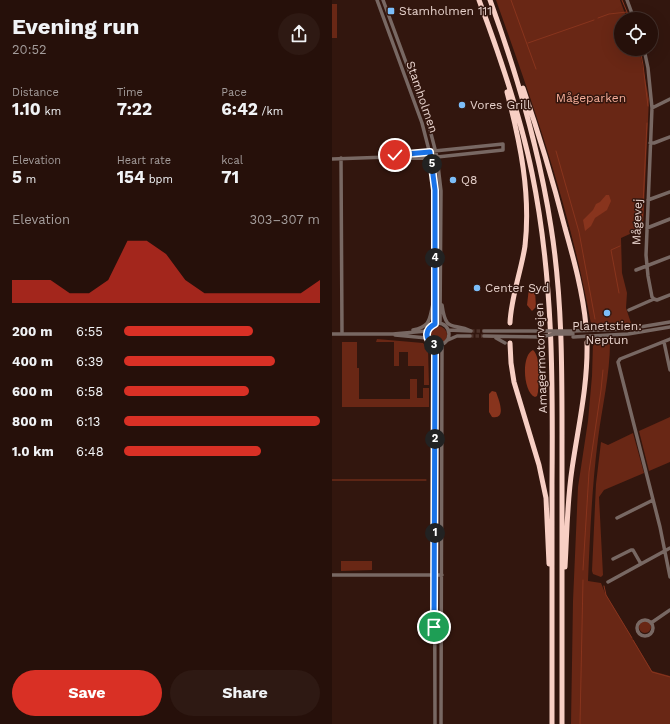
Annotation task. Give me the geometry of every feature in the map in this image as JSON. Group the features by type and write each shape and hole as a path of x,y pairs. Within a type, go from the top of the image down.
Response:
{"highway":[{"name":"Amagermotorvejen","path":"479,0 518,115 532,172 542,230 547,273 552,354 552,724"},
{"name":"Amagermotorvejen","path":"490,0 508,50 527,111 551,228 558,278 562,427 562,724"},
{"path":"494,41 516,132 527,193 527,216 524,247 512,305 510,323"},
{"path":"508,50 523,88 555,188 580,287 586,329"},
{"path":"561,622 565,580 568,509 572,471 584,402 587,339"},
{"path":"509,342 514,382 533,442 546,498 552,623"}],"street":[{"name":"Stamholmen","path":"377,0 422,123 430,152 435,190 435,324"},
{"name":"Stamholmen","path":"383,0 428,122 436,151 441,191 440,323"},
{"path":"627,0 631,12"},
{"name":"Mågevej","path":"645,56 651,90 652,108 646,266 652,297 654,300"},
{"path":"652,108 670,99"},
{"path":"650,143 670,137"},
{"path":"332,159 388,157 395,155 503,144 503,150 431,158 396,159 388,157"},
{"path":"341,158 342,334"},
{"path":"648,200 670,192"},
{"path":"647,228 670,218"},
{"path":"636,270 670,257"},
{"path":"629,310 670,295"},
{"path":"394,334 424,328 429,322 435,297"},
{"path":"441,298 445,319 454,327 466,328 472,331 448,330"},
{"path":"484,331 573,334 586,329 628,329 670,322"},
{"path":"448,340 448,330 444,325 440,323 429,327 427,331 427,338 434,345 442,345 448,340 457,336 470,336"},
{"path":"493,336 509,342 512,337 510,323"},
{"path":"484,336 512,337 540,334 550,331 573,334 587,339 628,334 670,326"},
{"path":"586,329 587,339"},
{"path":"332,334 394,334 427,331"},
{"path":"394,334 396,336 427,338"},
{"path":"670,339 620,359 618,362 653,500 670,577"},
{"path":"664,342 670,370"},
{"path":"434,345 435,724"},
{"path":"441,724 442,345"},
{"path":"435,462 442,462"},
{"path":"617,518 653,500"},
{"path":"608,582 670,548"},
{"path":"612,559 633,550 641,564"},
{"path":"332,575 442,575"},
{"path":"651,623 670,610"},
{"path":"645,620 651,623 653,627 650,634 643,635 639,633 637,628 640,621 645,620"},
{"path":"434,680 442,680"}],"green space":[{"name":"Mågeparken","path":"496,0 620,0 624,12 614,12 614,56 640,56 649,99 643,228 621,238 622,273 627,293 626,308 631,323 591,324 583,282 562,200 524,80"},
{"path":"332,4 337,4 337,38 332,38"},
{"path":"438,326 444,329 447,335 444,341 438,344 432,341 429,335 432,329"},
{"path":"377,339 423,343 428,349 429,385 424,385 424,366 408,366 408,352 399,352 399,366 394,366 394,342 376,342"},
{"path":"342,342 357,342 359,399 410,399 410,379 417,379 417,398 423,398 423,388 429,388 429,407 342,407"},
{"path":"610,342 607,379 594,474 588,581 601,583 605,593 652,671 670,676 670,724 571,724 573,601 578,487 588,421 593,343"},
{"path":"670,417 670,462 649,471 639,431"},
{"path":"633,433 644,473 604,490 599,497 603,575 601,577 593,574 592,571 596,484 601,442 608,445"},
{"path":"341,561 372,561 373,570 341,571"},
{"path":"647,621 650,622 650,632 643,633 640,632 639,625 640,622"}],"shaded area":[{"path":"606,195 609,195 611,201 607,210 595,218 591,226 585,231 583,220 593,210 596,204"},
{"path":"532,282 535,291 536,307 532,311 527,305 529,288"},
{"path":"533,350 536,353 539,370 538,392 537,396 535,397 531,394 528,388 525,374 525,366 529,353"},
{"path":"492,391 496,392 501,409 501,413 497,417 492,417 489,412 489,394"}],"waterway":[{"path":"511,0 536,69"},
{"path":"622,0 627,12"},
{"path":"598,18 614,13"},
{"path":"528,43 594,20"},
{"path":"641,56 648,106"},
{"path":"642,225 647,123"},
{"path":"556,151 579,232 595,319"},
{"path":"619,293 611,250 620,246"},
{"path":"583,570 589,472 603,370"},
{"path":"332,480 426,480"},
{"path":"580,724 583,580"},
{"path":"604,586 606,595 632,638"},
{"path":"633,640 652,672 670,677"}],"tunnel":[{"path":"471,331 484,331"},
{"path":"470,336 484,336"}],"place":[{"name":"Stamholmen 111","path":"391,11"},
{"name":"Vores Grill","path":"462,105"},
{"name":"Q8","path":"453,180"},
{"name":"Center Syd","path":"477,288"},
{"name":"Planetstien: Neptun","path":"607,313"}],"route":[{"path":"395,155 430,152 434,177 435,324 429,327 427,331 427,338 434,345 435,354 434,627"}]}
